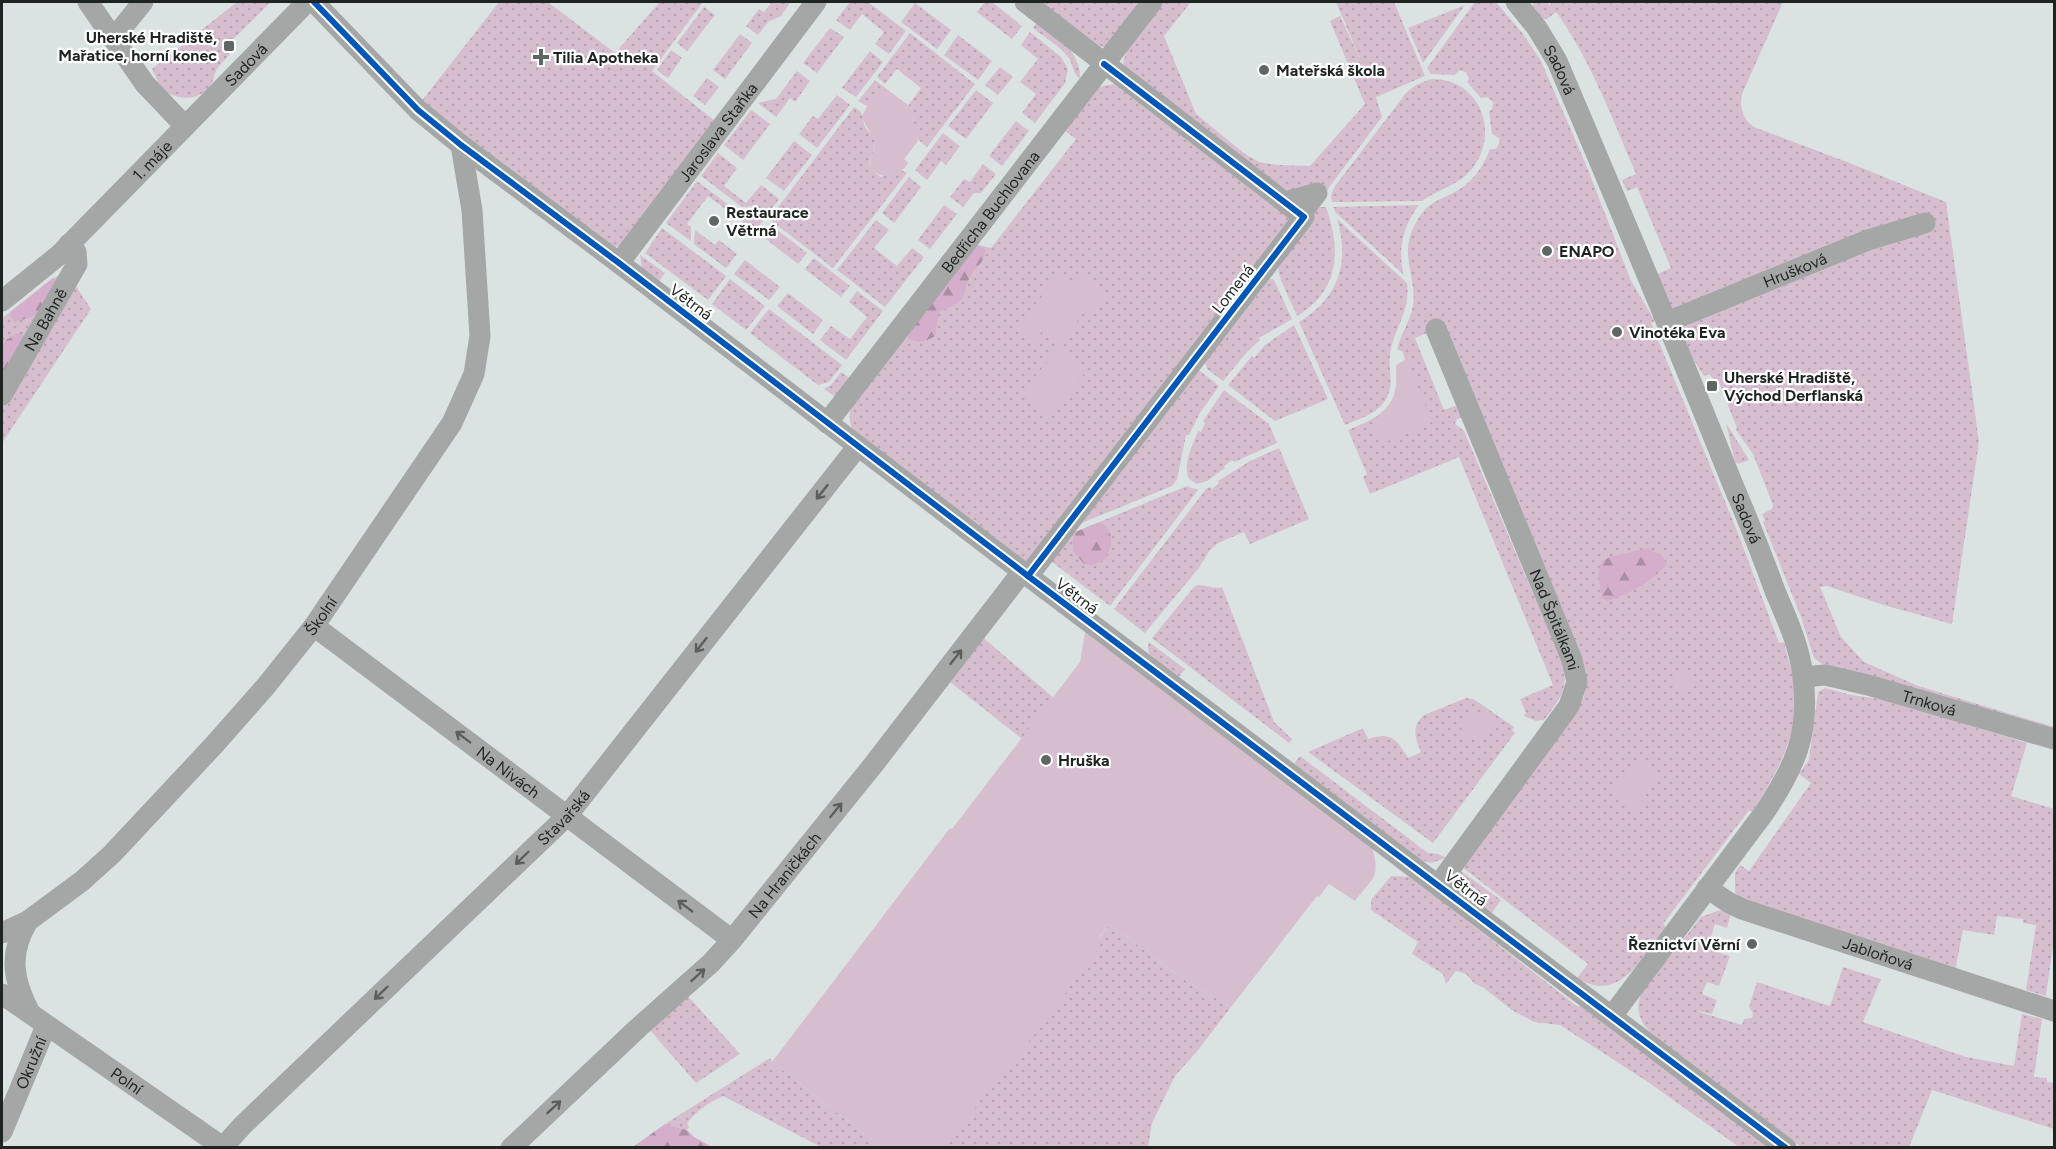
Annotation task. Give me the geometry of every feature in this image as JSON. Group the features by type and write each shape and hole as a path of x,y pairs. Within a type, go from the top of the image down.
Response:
{"street":[{"name":"1. máje","path":"2,301 32,278 69,244 185,126 145,84 88,2"},
{"path":"113,39 143,2"},
{"name":"Sadová","path":"185,126 307,2"},
{"name":"Větrná","path":"314,2 418,110 460,145 619,263 1025,574 1439,884 1786,1148"},
{"name":"Jaroslava Staňka","path":"619,263 816,2"},
{"name":"Lomená","path":"1025,2 1304,217 1025,574"},
{"name":"Bedřicha Buchlovana","path":"828,423 1152,2"},
{"name":"Sadová","path":"1516,2 1537,27 1557,61 1795,639 1803,677 1802,735 1790,772 1764,813 1612,1016"},
{"name":"Školní","path":"2,933 28,921 68,892 111,854 214,745 266,686 314,626 452,423 468,389 478,357 480,336 472,210 460,145"},
{"path":"472,210 477,195 487,187 499,183 513,184"},
{"name":"Hrušková","path":"1666,322 1868,240 1925,223"},
{"name":"Na Bahně","path":"2,395 77,264 76,252 69,244"},
{"name":"Nad Špitálkami","path":"1436,329 1572,660 1577,682 1569,706 1439,884"},
{"name":"Stavařská","path":"224,1147 243,1125 567,816 858,446"},
{"name":"Na Hraničkách","path":"512,1148 638,1028 711,963 732,940 1025,574"},
{"name":"Na Nivách","path":"314,626 732,940"},
{"name":"Trnková","path":"1803,677 1826,675 1859,682 2055,739"},
{"name":"Jabloňová","path":"1707,888 1742,909 2055,1011"},
{"path":"28,921 19,936 15,960 20,988 38,1020"},
{"name":"Polní","path":"2,994 224,1147"},
{"name":"Okružní","path":"2,1132 38,1020"}],"shaded area":[{"path":"237,2 271,2 226,46 230,54 218,67 211,84 204,92 198,96 183,98 161,90 155,85 158,82 152,69"},
{"path":"499,2 548,2 615,53 660,2 703,2 652,71 715,121 624,245 609,248 417,107"},
{"path":"772,2 790,3 781,16 768,22 758,35 746,26 759,9 764,12"},
{"path":"850,2 868,2 906,31 889,54 875,44 884,32 862,14 850,30 836,20"},
{"path":"985,2 992,2 1022,26 1012,39 977,12"},
{"path":"1041,2 1152,2 1114,51 1098,45"},
{"path":"1162,2 1191,2 1164,36 1196,114 1245,154 1259,162 1310,166 1365,104 1330,21 1340,16 1361,61 1336,2 1394,2 1425,76 1376,97 1382,117 1327,190 1289,192 1127,74 1123,62 1128,48"},
{"path":"1475,2 1496,2 1523,34 1541,61 1587,167 1631,281 1655,321 1651,323 1736,528 1779,643 1784,642 1795,687 1796,704 1790,737 1777,769 1761,798 1752,812 1749,810 1663,924 1666,927 1639,963 1629,974 1606,986 1592,985 1577,978 1588,964 1462,867 1565,728 1584,697 1586,680 1437,329 1415,338 1444,410 1460,404 1465,416 1457,419 1455,424 1464,431 1563,664 1564,688 1558,701 1544,720 1536,721 1524,716 1526,713 1520,699 1553,685 1459,457 1370,494 1363,477 1367,474 1348,430 1371,420 1387,408 1392,401 1397,380 1396,365 1405,360 1403,352 1397,349 1413,306 1414,294 1408,243 1417,221 1436,201 1460,189 1470,181 1482,166 1490,149 1496,149 1499,143 1499,138 1492,134 1489,112 1493,102 1487,97 1481,98 1467,82 1469,79 1467,73 1460,70 1454,75 1431,74 1427,68"},
{"path":"1533,2 1547,2 1550,5 1552,2 1783,2 1742,94 1742,108 1747,120 1754,127 1946,202 1979,442 1952,624 1827,586 1820,587 1841,637 1864,662 1918,686 2054,727 2054,730 1825,666 1814,658 1801,617 1763,522 1765,521 1762,514 1772,509 1773,505 1753,454 1736,430 1719,382 1716,382 1709,374 1704,376 1693,359 1657,274 1671,268 1637,187 1627,191 1622,180 1636,174 1610,113 1582,53 1559,16 1556,12 1547,19 1542,19 1533,8"},
{"path":"915,3 951,30 937,49 901,22"},
{"path":"1465,5 1423,63 1408,28"},
{"path":"704,7 715,15 687,51 677,43"},
{"path":"1037,22 1072,53 1077,61 1080,79 1065,53 1033,28"},
{"path":"830,28 844,37 817,73 803,63"},
{"path":"1030,32 1061,57 1068,69 1065,83 1035,123 1022,113 1036,94 1020,82 1038,59 1021,45"},
{"path":"910,33 975,84 927,147 916,138 918,128 912,121 914,118 905,110 921,88 897,69 885,84 877,77"},
{"path":"740,34 752,43 725,79 713,70"},
{"path":"958,35 992,61 978,80 944,55"},
{"path":"671,50 682,58 668,78 657,70"},
{"path":"870,51 883,62 856,97 842,88"},
{"path":"1000,67 1013,77 998,95 985,85"},
{"path":"797,71 810,81 795,102 790,98 776,117 758,103 776,99"},
{"path":"707,78 719,87 705,105 693,96"},
{"path":"1431,79 1448,81 1462,88 1481,110 1485,124 1485,140 1481,155 1472,169 1455,183 1422,201 1332,202 1331,195 1335,186 1406,93 1416,85"},
{"path":"875,80 884,87 868,107 858,101"},
{"path":"1114,84 1291,219 1029,564 853,430 850,411 975,244 991,248 1076,139 1064,130 1098,87"},
{"path":"884,87 908,105 905,110 914,118 912,121 917,125 919,132 916,138 918,141 904,159 908,163 905,168 891,176 881,175 871,168 870,161 875,143 862,116"},
{"path":"976,90 993,103 966,139 948,126"},
{"path":"837,95 850,105 817,148 799,134 813,116 818,119"},
{"path":"854,107 862,114 865,127 875,140 870,161 871,168 881,177 901,170 907,173 833,268 769,219"},
{"path":"751,110 770,124 743,160 724,145"},
{"path":"1016,121 1029,131 1002,166 989,156"},
{"path":"943,133 960,146 946,165 941,161 927,180 915,170"},
{"path":"794,141 812,155 784,191 766,178"},
{"path":"718,153 737,168 724,186 746,203 761,185 779,199 766,216 752,206 742,207 701,176"},
{"path":"983,164 996,174 981,193 974,193 963,207 950,197 964,179 970,182"},
{"path":"909,177 921,187 894,223 882,213"},
{"path":"697,181 738,212 752,211 764,219 755,231 708,196 687,224 691,227 691,241 666,223"},
{"path":"944,205 957,214 930,249 918,240"},
{"path":"1419,205 1405,230 1401,247 1404,275 1335,212 1333,207"},
{"path":"1316,207 1326,207 1331,223 1335,254 1333,268 1322,294 1297,316 1280,278 1278,268"},
{"path":"1337,219 1407,283 1408,293 1392,346 1388,395 1377,409 1367,416 1345,425 1299,322 1324,302 1338,278 1342,250"},
{"path":"876,220 889,230 874,248 897,266 912,248 924,257 885,307 837,270"},
{"path":"771,225 807,253 798,264 762,236"},
{"path":"662,228 726,276 708,300 645,253"},
{"path":"695,230 715,245 719,240 737,254 726,268 694,244"},
{"path":"640,255 665,273 657,284 642,269"},
{"path":"814,258 850,286 841,297 805,269"},
{"path":"745,260 780,287 769,300 734,274"},
{"path":"1060,272 1075,285 1084,275 1107,294 1095,310 1083,314 1060,344 1043,330 1033,344 1016,330"},
{"path":"67,273 2,386 2,318 53,278"},
{"path":"730,279 765,306 746,330 712,304"},
{"path":"1270,279 1275,282 1292,319 1259,338 1260,340 1223,381 1207,369 1205,362"},
{"path":"72,280 91,309 2,443 2,401"},
{"path":"857,291 883,311 846,360 820,340 831,326 850,339 867,317 849,302"},
{"path":"788,293 823,320 813,334 777,306"},
{"path":"769,309 842,365 829,382 818,385 750,333"},
{"path":"1294,325 1328,399 1275,421 1228,385 1252,356 1254,358 1265,345"},
{"path":"1060,346 1088,369 1050,416 1022,393"},
{"path":"1408,360 1432,422 1382,444 1371,421 1390,404 1395,392 1396,367"},
{"path":"1199,370 1219,386 1200,413 1189,435 1186,435 1177,479 1172,486 1077,525"},
{"path":"841,372 852,380 835,397 824,389 831,385"},
{"path":"1224,390 1269,424 1277,443 1234,462 1232,460 1207,481 1197,484 1189,479 1187,473 1189,455 1198,431 1201,432 1205,423 1203,421"},
{"path":"1726,423 1749,460 1739,464 1735,462"},
{"path":"1279,448 1309,519 1250,544 1244,532 1218,543 1210,550 1198,569 1145,633 1114,609 1206,489 1210,487 1212,489 1219,483 1218,481 1250,461"},
{"path":"1187,486 1198,490 1110,606 1048,559 1065,536"},
{"path":"1199,585 1222,587 1274,722 1292,739 1289,743 1152,638 1194,587"},
{"path":"1085,632 1372,847 1376,865 1374,877 1355,901 1329,884 1319,897 1317,896 1231,1007 1186,981 1110,924 1099,937 1104,940 1040,1028 943,1147 881,1147 772,1062 1080,662"},
{"path":"980,635 1055,699 1022,739 945,678"},
{"path":"1149,642 1185,669 1178,678 1152,658 1149,654"},
{"path":"1684,669 1698,680 1687,694 1673,684"},
{"path":"1825,688 1851,695 1888,700 2027,743 2011,796 2054,809 2054,939 2046,996 2026,990 2036,925 2023,923 2023,919 1997,916 1994,935 1963,930 1955,971 1740,899 1735,892 1735,873 1740,865 1749,871 1811,783 1799,774 1809,760 1818,692"},
{"path":"1466,698 1478,702 1514,727 1512,730 1515,733 1433,843 1308,752 1363,728 1368,739 1383,736 1393,739 1408,758 1421,752 1415,732 1420,719 1424,715"},
{"path":"1487,713 1494,719 1493,725 1486,734 1471,738 1461,732 1462,724 1471,716"},
{"path":"1300,756 1428,853 1439,854 1446,858 1431,863 1421,860 1294,764"},
{"path":"1639,759 1661,775 1634,812 1611,795"},
{"path":"1461,871 1501,900 1491,914 1464,891 1461,885"},
{"path":"1391,876 1411,877 1578,1007 1582,1005 1769,1147 1739,1147 1648,1082 1560,1025 1534,1022 1512,1010 1474,983 1466,974 1456,971 1446,984 1443,974 1412,954 1418,942 1371,910 1371,900"},
{"path":"1726,910 1731,912 1727,928 1715,924 1707,949 1730,956 1719,986 1707,982 1702,994 1717,1000 1712,1014 1693,1010 1742,1025 1744,1019 1752,1018 1753,1013 1749,1007 1757,982 1830,1006 1843,967 1881,979 1863,1022 1966,1057 2014,1066 2022,1014 2042,1019 2034,1077 2047,1078 2047,1082 2054,1083 2054,1129 1932,1090 1909,1147 1801,1147 1655,1037 1640,1016 1638,1006 1640,997 1665,957 1668,959 1701,917"},
{"path":"1110,924 1186,981 1231,1007 1175,1076 1152,1123 1148,1147 932,1148"},
{"path":"686,994 740,1054 696,1083 649,1029"},
{"path":"770,1058 772,1062 881,1147 821,1147 723,1096 695,1114 687,1123 689,1127 687,1130 665,1124"}],"green space":[{"path":"975,244 986,250 982,260 969,279 964,294 957,304 939,313 935,336 922,342 908,338 913,325"},
{"path":"53,278 57,281 37,315 15,322 10,316 12,311"},
{"path":"18,333 25,336 2,386 2,347 6,340"},
{"path":"1097,523 1104,524 1110,533 1110,549 1106,559 1093,565 1084,564 1073,551 1073,533"},
{"path":"1648,548 1662,556 1667,564 1633,591 1608,601 1602,598 1598,574 1601,562 1610,557"},
{"path":"665,1124 687,1130 694,1137 712,1147 633,1147"}],"cycle path":[{"path":"314,2 418,110 461,145 1786,1148"},
{"path":"1028,576 1304,217 1104,64"}],"place":[{"name":"Uherské Hradiště, Mařatice, horní konec","path":"229,46"},
{"name":"Tilia Apotheka","path":"541,57"},
{"name":"Mateřská škola","path":"1264,70"},
{"name":"Restaurace Větrná","path":"714,221"},
{"name":"ENAPO","path":"1547,251"},
{"name":"Vinotéka Eva","path":"1617,332"},
{"name":"Uherské Hradiště, Východ Derflanská","path":"1712,386"},
{"name":"Hruška","path":"1046,760"},
{"name":"Řeznictví Věrní","path":"1752,944"}]}
